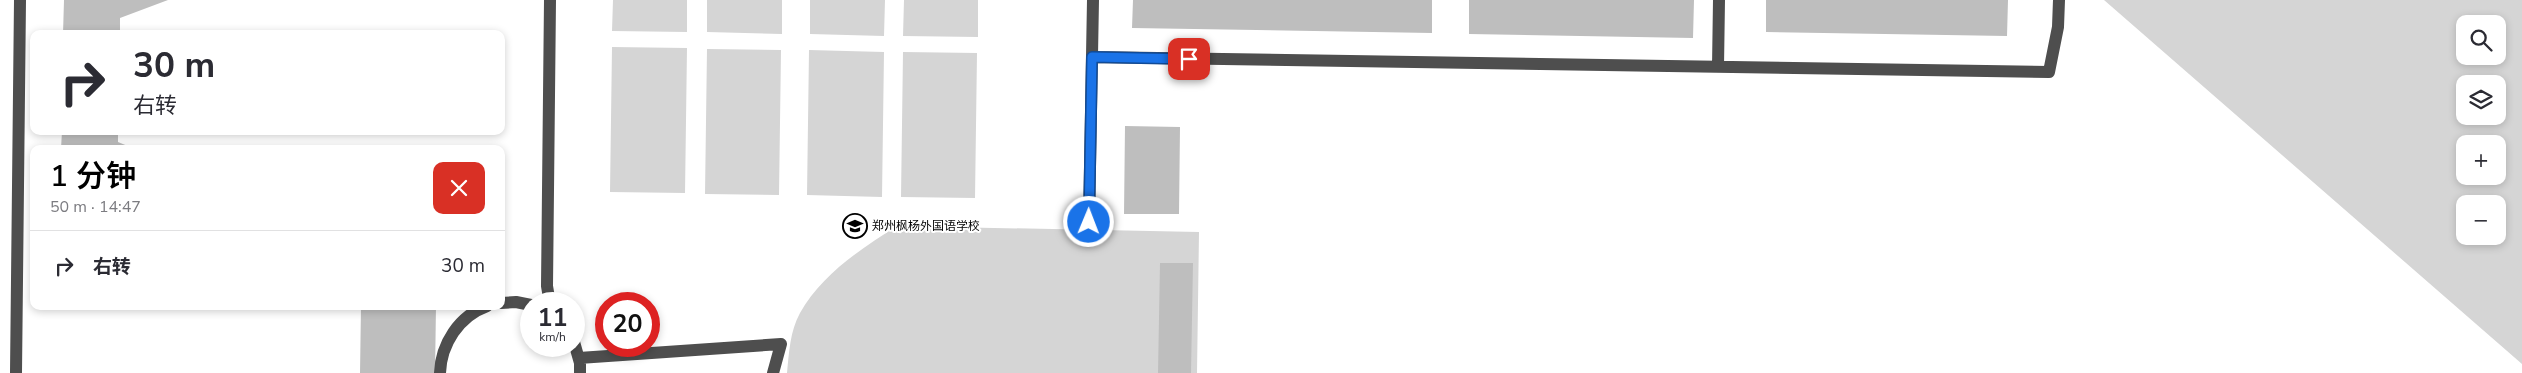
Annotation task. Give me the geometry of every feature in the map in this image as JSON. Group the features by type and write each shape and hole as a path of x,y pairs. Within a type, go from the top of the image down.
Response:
{"lane":[{"path":"16,373 20,0"},
{"path":"548,292 550,0"},
{"path":"1089,222 1093,0"},
{"path":"1718,67 1719,0"},
{"path":"1092,57 2049,72 2058,27 2059,0"},
{"path":"505,303 520,303"},
{"path":"440,373 443,352 451,335 463,320 477,310"},
{"path":"580,373 579,358 781,344 773,373"}],"shaded area":[{"path":"613,0 687,0 687,32 612,31"},
{"path":"707,0 782,0 782,34 707,32"},
{"path":"810,0 885,0 884,36 810,34"},
{"path":"904,0 978,0 978,37 903,36"},
{"path":"2104,0 2522,0 2522,364"},
{"path":"612,47 687,48 685,193 610,192"},
{"path":"707,49 781,50 779,195 705,194"},
{"path":"809,50 884,52 882,197 807,195"},
{"path":"903,52 977,53 975,198 901,197"},
{"path":"897,226 1199,232 1197,373 787,373 794,327 809,299 819,286 856,253"}],"building":[{"path":"64,0 168,0 120,18 120,30 63,30"},
{"path":"1133,0 1432,0 1432,33 1132,28"},
{"path":"1469,0 1694,0 1693,38 1469,34"},
{"path":"1766,0 2008,0 2007,36 1766,32"},
{"path":"1125,126 1180,127 1179,214 1124,214"},
{"path":"62,135 118,135 118,142 125,145 61,145"},
{"path":"1160,263 1193,263 1191,373 1158,373"},
{"path":"361,310 436,310 435,373 360,373"}],"place":[{"name":"郑州枫杨外国语学校","path":"855,226"}],"route":[{"path":"1089,222 1092,57 1189,59"}]}
